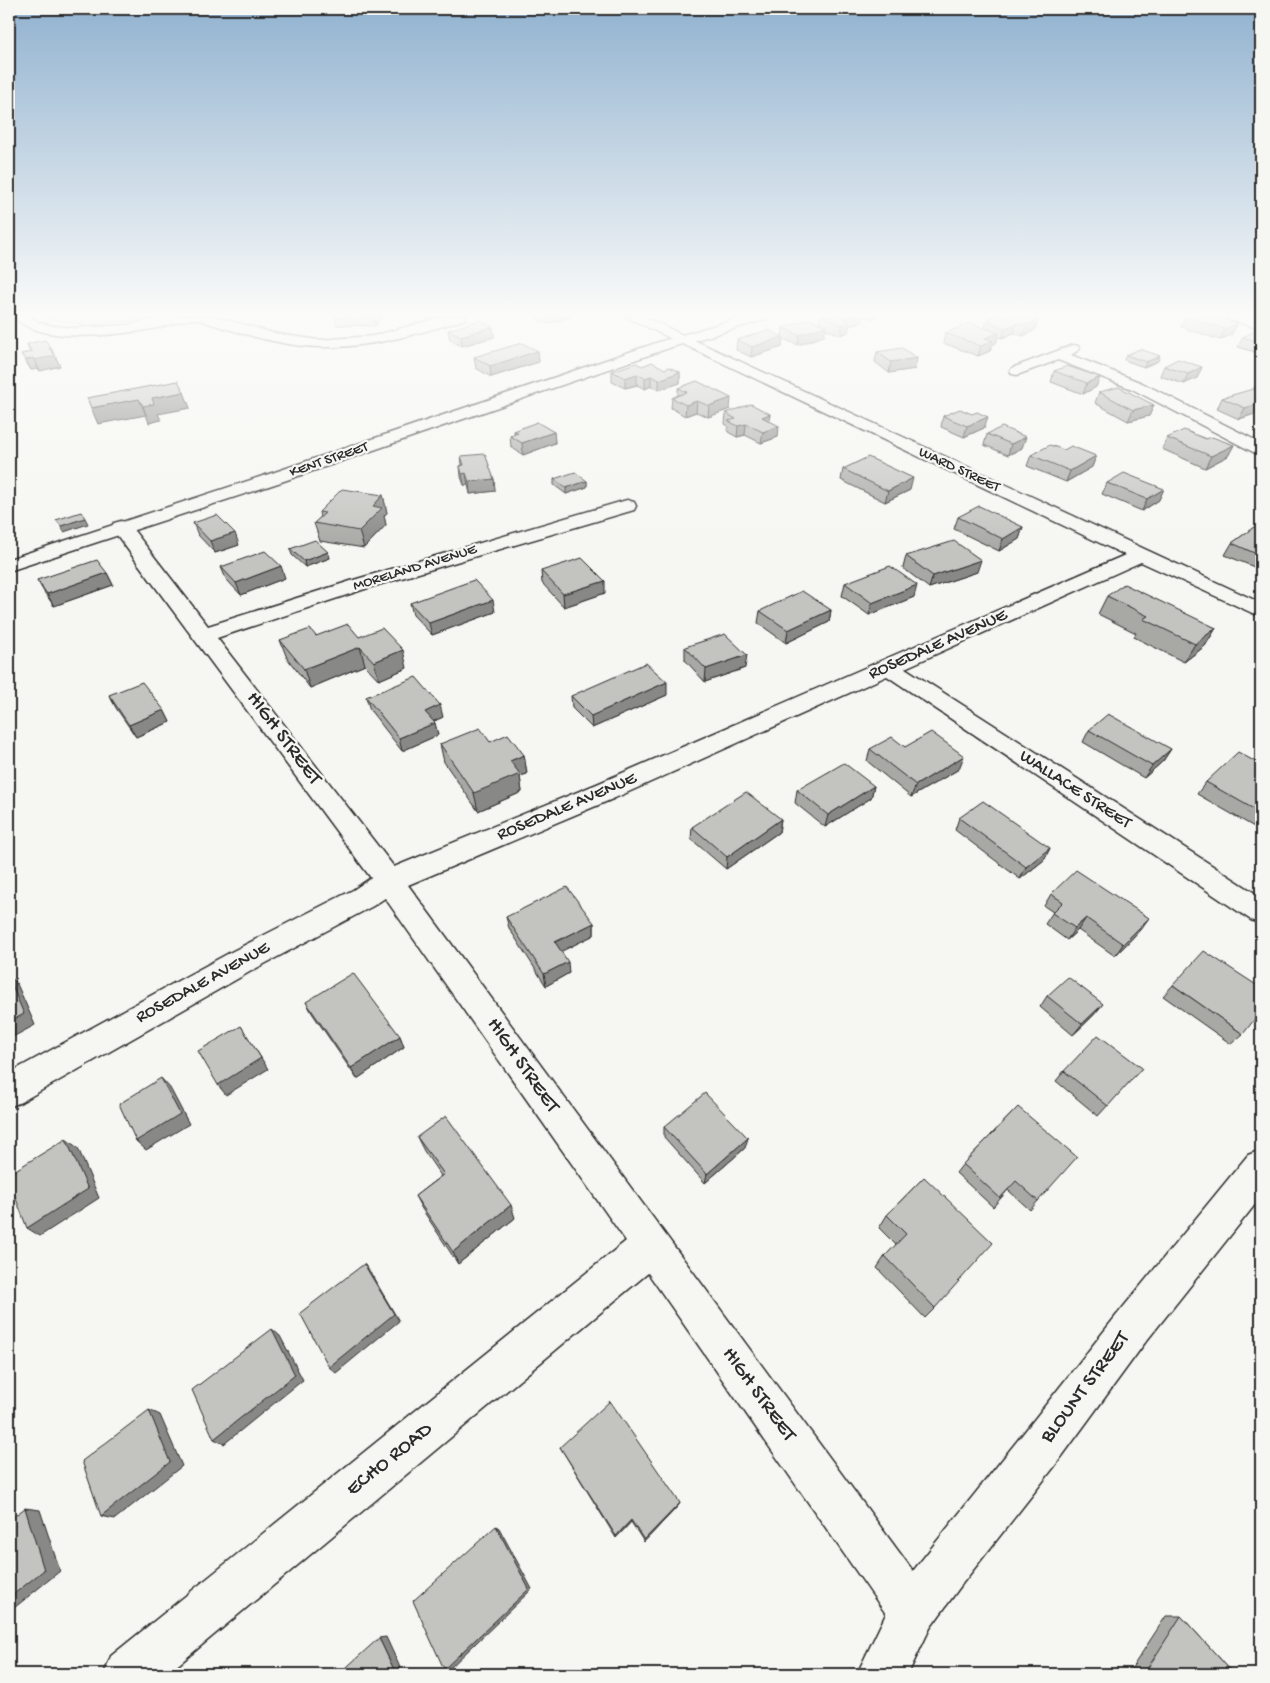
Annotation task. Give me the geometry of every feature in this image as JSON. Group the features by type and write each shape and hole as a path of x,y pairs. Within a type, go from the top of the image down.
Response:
{"street":[{"name":"KENT STREET","path":"9,565 275,478 521,395"},
{"name":"WARD STREET","path":"798,395 1261,611"},
{"path":"1153,395 1261,449"},
{"name":"MORELAND AVENUE","path":"204,635 364,583 627,506"},
{"name":"HIGH STREET","path":"121,528 204,635 388,881 913,1611"},
{"name":"ROSEDALE AVENUE","path":"9,1091 242,961 363,898 388,881 606,791 1141,555"},
{"name":"WALLACE STREET","path":"889,667 1261,912"},
{"name":"BLOUNT STREET","path":"882,1674 913,1611 1130,1330 1261,1168"},
{"name":"ECHO ROAD","path":"129,1674 650,1246"}],"building":[{"path":"106,395 170,395 152,398 154,404 143,406 139,399 91,408 87,398"},
{"path":"681,395 724,395 731,398 709,406 697,401 686,405 672,398"},
{"path":"1104,395 1134,395 1154,405 1133,410"},
{"path":"1234,395 1261,395 1261,403 1245,408 1222,398"},
{"path":"751,404 770,414 762,417 779,426 763,432 746,424 738,426 728,421 736,419 726,413"},
{"path":"960,409 972,414 977,412 988,417 967,426 943,416"},
{"path":"537,422 554,432 522,443 510,436 518,433 514,431"},
{"path":"1002,427 1026,437 1011,444 987,434"},
{"path":"1184,430 1206,439 1212,437 1234,445 1211,456 1167,438"},
{"path":"1050,445 1064,450 1071,446 1096,456 1070,471 1031,455"},
{"path":"485,454 494,479 469,482 466,473 462,474 460,466 464,465 461,456"},
{"path":"868,457 913,478 888,491 843,469"},
{"path":"575,472 587,481 566,488 554,479"},
{"path":"1124,473 1164,489 1147,499 1107,483"},
{"path":"342,489 383,495 373,506 382,508 359,531 314,523 325,513 319,512"},
{"path":"979,506 1023,527 1003,539 958,517"},
{"path":"81,512 85,518 61,526 56,520"},
{"path":"217,515 235,533 210,541 193,523"},
{"path":"1261,522 1261,556 1232,543"},
{"path":"315,540 328,552 304,561 290,549"},
{"path":"954,541 981,560 933,576 906,556"},
{"path":"265,551 281,566 236,583 221,567"},
{"path":"582,558 605,581 563,594 541,571"},
{"path":"97,560 107,573 47,594 37,580"},
{"path":"890,566 917,585 872,603 845,583"},
{"path":"474,580 493,600 429,623 410,603"},
{"path":"1124,584 1216,628 1195,644 1143,619 1148,616 1107,596"},
{"path":"802,591 831,610 788,630 760,611"},
{"path":"348,624 359,637 382,628 403,650 374,662 360,647 304,669 280,640 310,629 316,636"},
{"path":"725,634 747,655 706,669 685,647"},
{"path":"646,663 667,682 591,716 571,696"},
{"path":"416,677 440,705 425,712 435,723 399,738 366,697"},
{"path":"142,682 164,710 129,725 109,695"},
{"path":"1108,714 1171,749 1152,766 1089,730"},
{"path":"480,728 490,742 508,734 524,755 510,761 520,774 474,793 440,744"},
{"path":"931,732 964,756 916,785 870,749 892,737 905,747"},
{"path":"1238,752 1261,765 1261,813 1206,782"},
{"path":"844,763 874,786 828,815 797,790"},
{"path":"746,792 781,819 727,857 692,827"},
{"path":"983,801 1050,848 1026,867 959,818"},
{"path":"1076,870 1149,918 1123,944 1086,918 1075,928 1052,913 1063,902 1051,894"},
{"path":"567,887 594,923 555,942 568,962 544,974 506,917"},
{"path":"1204,951 1261,988 1261,1011 1243,1034 1173,985"},
{"path":"353,973 400,1036 351,1068 306,1002"},
{"path":"1068,977 1103,1004 1082,1024 1047,996"},
{"path":"9,979 24,1014 9,1022"},
{"path":"241,1026 261,1058 218,1085 198,1051"},
{"path":"1098,1035 1142,1068 1108,1106 1064,1071"},
{"path":"161,1078 180,1114 136,1141 119,1104"},
{"path":"705,1093 748,1138 707,1174 664,1127"},
{"path":"1018,1107 1077,1157 1038,1201 1016,1181 1000,1198 963,1164"},
{"path":"446,1116 511,1205 453,1252 415,1196 444,1174 417,1137"},
{"path":"66,1139 88,1189 27,1228 9,1180 9,1174"},
{"path":"924,1177 993,1243 935,1308 885,1256 906,1234 887,1215"},
{"path":"364,1264 394,1314 329,1367 300,1313"},
{"path":"272,1329 295,1375 214,1439 192,1390"},
{"path":"610,1401 680,1503 644,1540 631,1520 616,1536 560,1447"},
{"path":"149,1410 170,1462 101,1516 82,1461"},
{"path":"25,1508 44,1570 9,1598 9,1520"},
{"path":"496,1526 529,1589 444,1669 413,1601"},
{"path":"1181,1616 1234,1674 1144,1674"},
{"path":"379,1638 396,1674 339,1674"}]}
